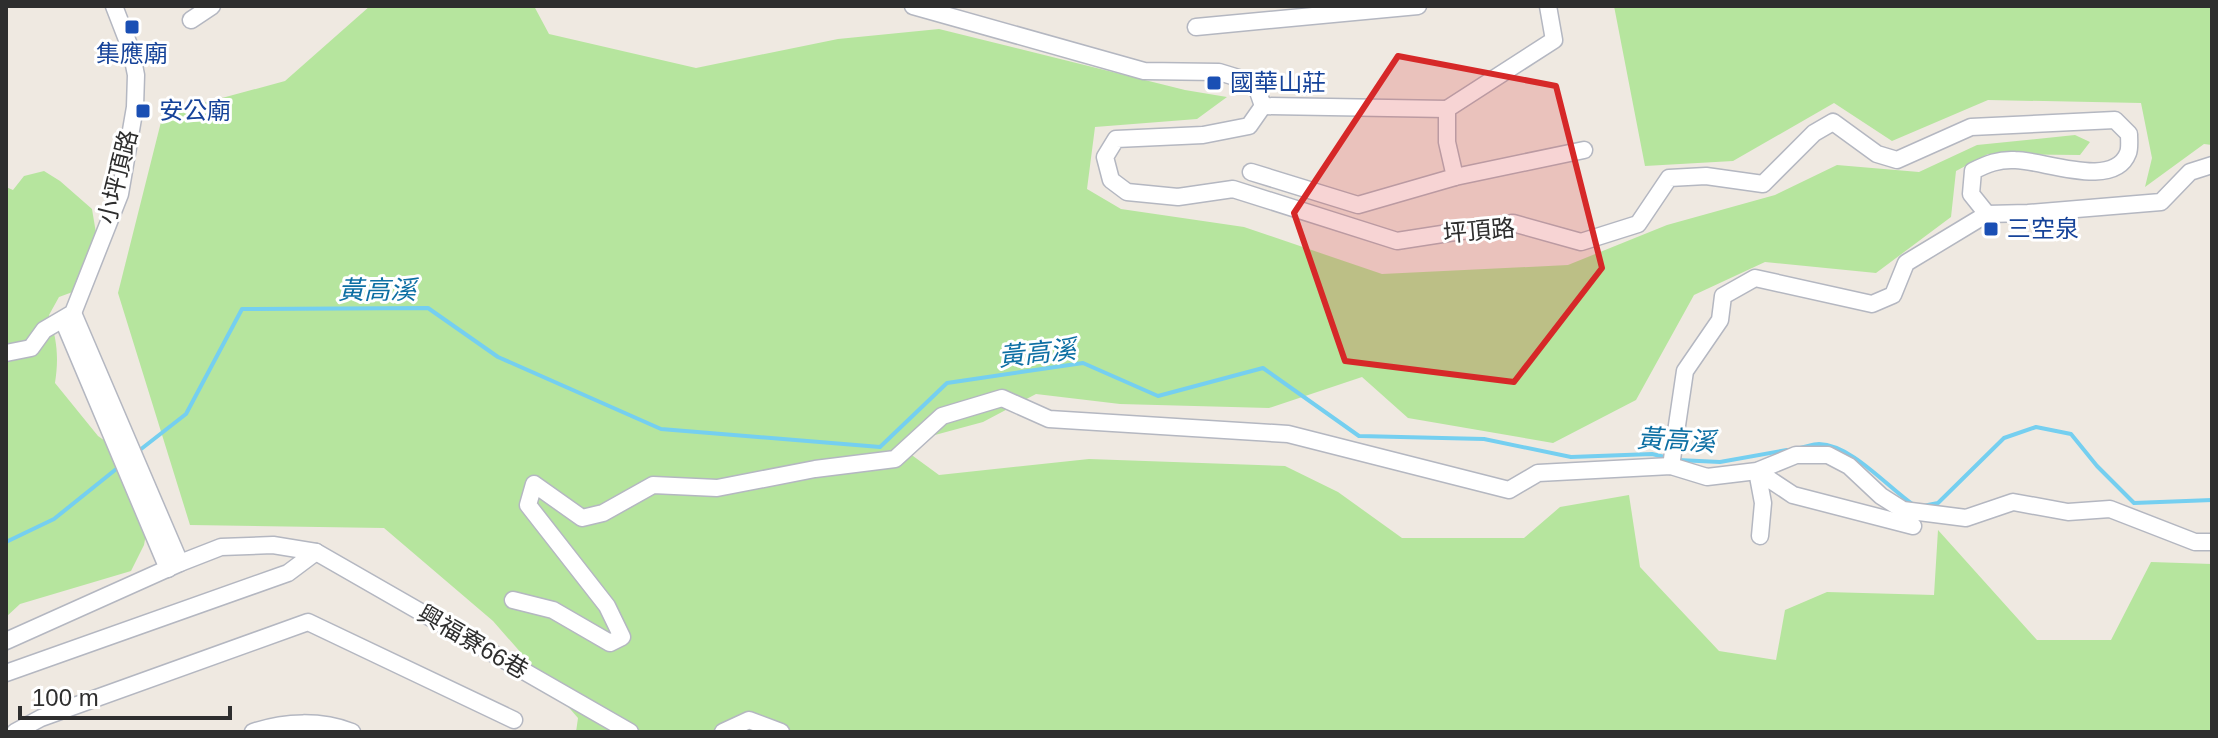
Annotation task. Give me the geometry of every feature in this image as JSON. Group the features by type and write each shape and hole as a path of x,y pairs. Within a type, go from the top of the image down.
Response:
{"street":[{"name":"小坪頂路","path":"6,353 31,348 44,330 68,316 120,194 135,107 136,75 131,50 114,6"},
{"path":"191,20 212,6"},
{"path":"913,6 1144,71 1219,72 1255,83 1263,106 1447,109 1554,40 1548,6"},
{"path":"1196,27 1418,6"},
{"name":"坪頂路","path":"1263,106 1249,126 1203,135 1116,139 1105,157 1111,180 1127,192 1178,197 1233,189 1397,241 1513,223 1581,242 1638,224 1669,178 1706,176 1763,184 1814,133 1833,122 1877,154 1897,160 1971,127 2115,120 2129,134 2128,153 2118,166 2096,173 2016,159 1991,161 1973,171 1971,194 1987,214"},
{"path":"1447,109 1447,142 1455,177"},
{"path":"1251,172 1358,205 1455,177 1584,150"},
{"path":"1671,466 1685,371 1720,320 1723,296 1755,278 1872,304 1893,295 1906,263 1987,214 2161,202 2190,172 2212,165"},
{"path":"68,316 174,566"},
{"path":"513,600 553,610 610,643 622,637 607,606 528,505 534,484 582,518 603,513 653,485 717,488 815,469 895,459 942,416 1002,398 1049,419 1288,434 1509,490 1538,473 1671,466 1707,477 1757,471 1796,455 1828,455 1849,466 1881,496 1903,510 1966,518 2013,502 2068,512 2110,509 2195,542 2212,542"},
{"path":"1757,471 1793,495 1913,526"},
{"path":"1757,471 1763,503 1760,536"},
{"name":"興福寮66巷","path":"6,641 221,547 273,545 316,552 630,732"},
{"path":"6,673 288,573 316,552"},
{"path":"15,732 41,718 308,622 514,720"},
{"path":"723,732 749,720 781,732"},
{"path":"253,732 271,726 330,723 352,732"}],"highlighted area":[{"path":"1398,56 1556,86 1602,268 1514,382 1345,361 1294,213"}],"green space":[{"path":"370,6 534,6 549,34 696,68 838,39 939,29 1185,90 1227,97 1197,119 1095,127 1087,189 1121,209 1244,227 1382,274 1568,265 1667,225 1775,195 1837,165 1919,172 1977,145 2075,135 2090,142 2080,155 1988,154 1956,171 1951,217 1876,273 1765,262 1694,295 1636,400 1553,443 1408,418 1362,377 1269,408 1120,404 1036,394 983,422 898,445 939,475 1089,459 1285,466 1338,492 1402,538 1524,538 1560,507 1629,495 1640,567 1719,651 1776,660 1785,610 1827,592 1934,595 1938,530 2037,640 2111,640 2151,562 2212,564 2212,732 576,732 578,718 493,621 384,528 190,525 118,293 163,114 285,81"},
{"path":"1614,6 2212,6 2212,145 2204,144 2145,187 2152,158 2141,103 1988,100 1892,141 1834,103 1733,161 1645,166"},
{"path":"44,171 92,209 99,251 78,290 59,297 49,315 56,349 55,383 98,436 122,453 149,518 144,545 131,571 20,604 6,617 6,187 13,190 24,176"}],"waterway":[{"name":"黃高溪","path":"136,453 186,414 242,309 428,308 498,357 661,429 880,447 947,383 1083,363 1158,396 1263,368 1359,436 1484,439 1571,457 1652,454 1669,458"},
{"name":"黃高溪","path":"1923,506 1938,503 2004,438 2036,427 2071,434 2134,503 2212,500"},
{"name":"黃高溪","path":"1800,448 1819,444 1844,451 1915,506"},
{"name":"黃高溪","path":"1678,460 1720,462 1787,450"},
{"name":"黃高溪","path":"6,542 54,519 120,466"}],"place":[{"name":"集應廟","path":"132,27"},
{"name":"國華山莊","path":"1214,83"},
{"name":"安公廟","path":"143,111"},
{"name":"三空泉","path":"1991,229"}]}
